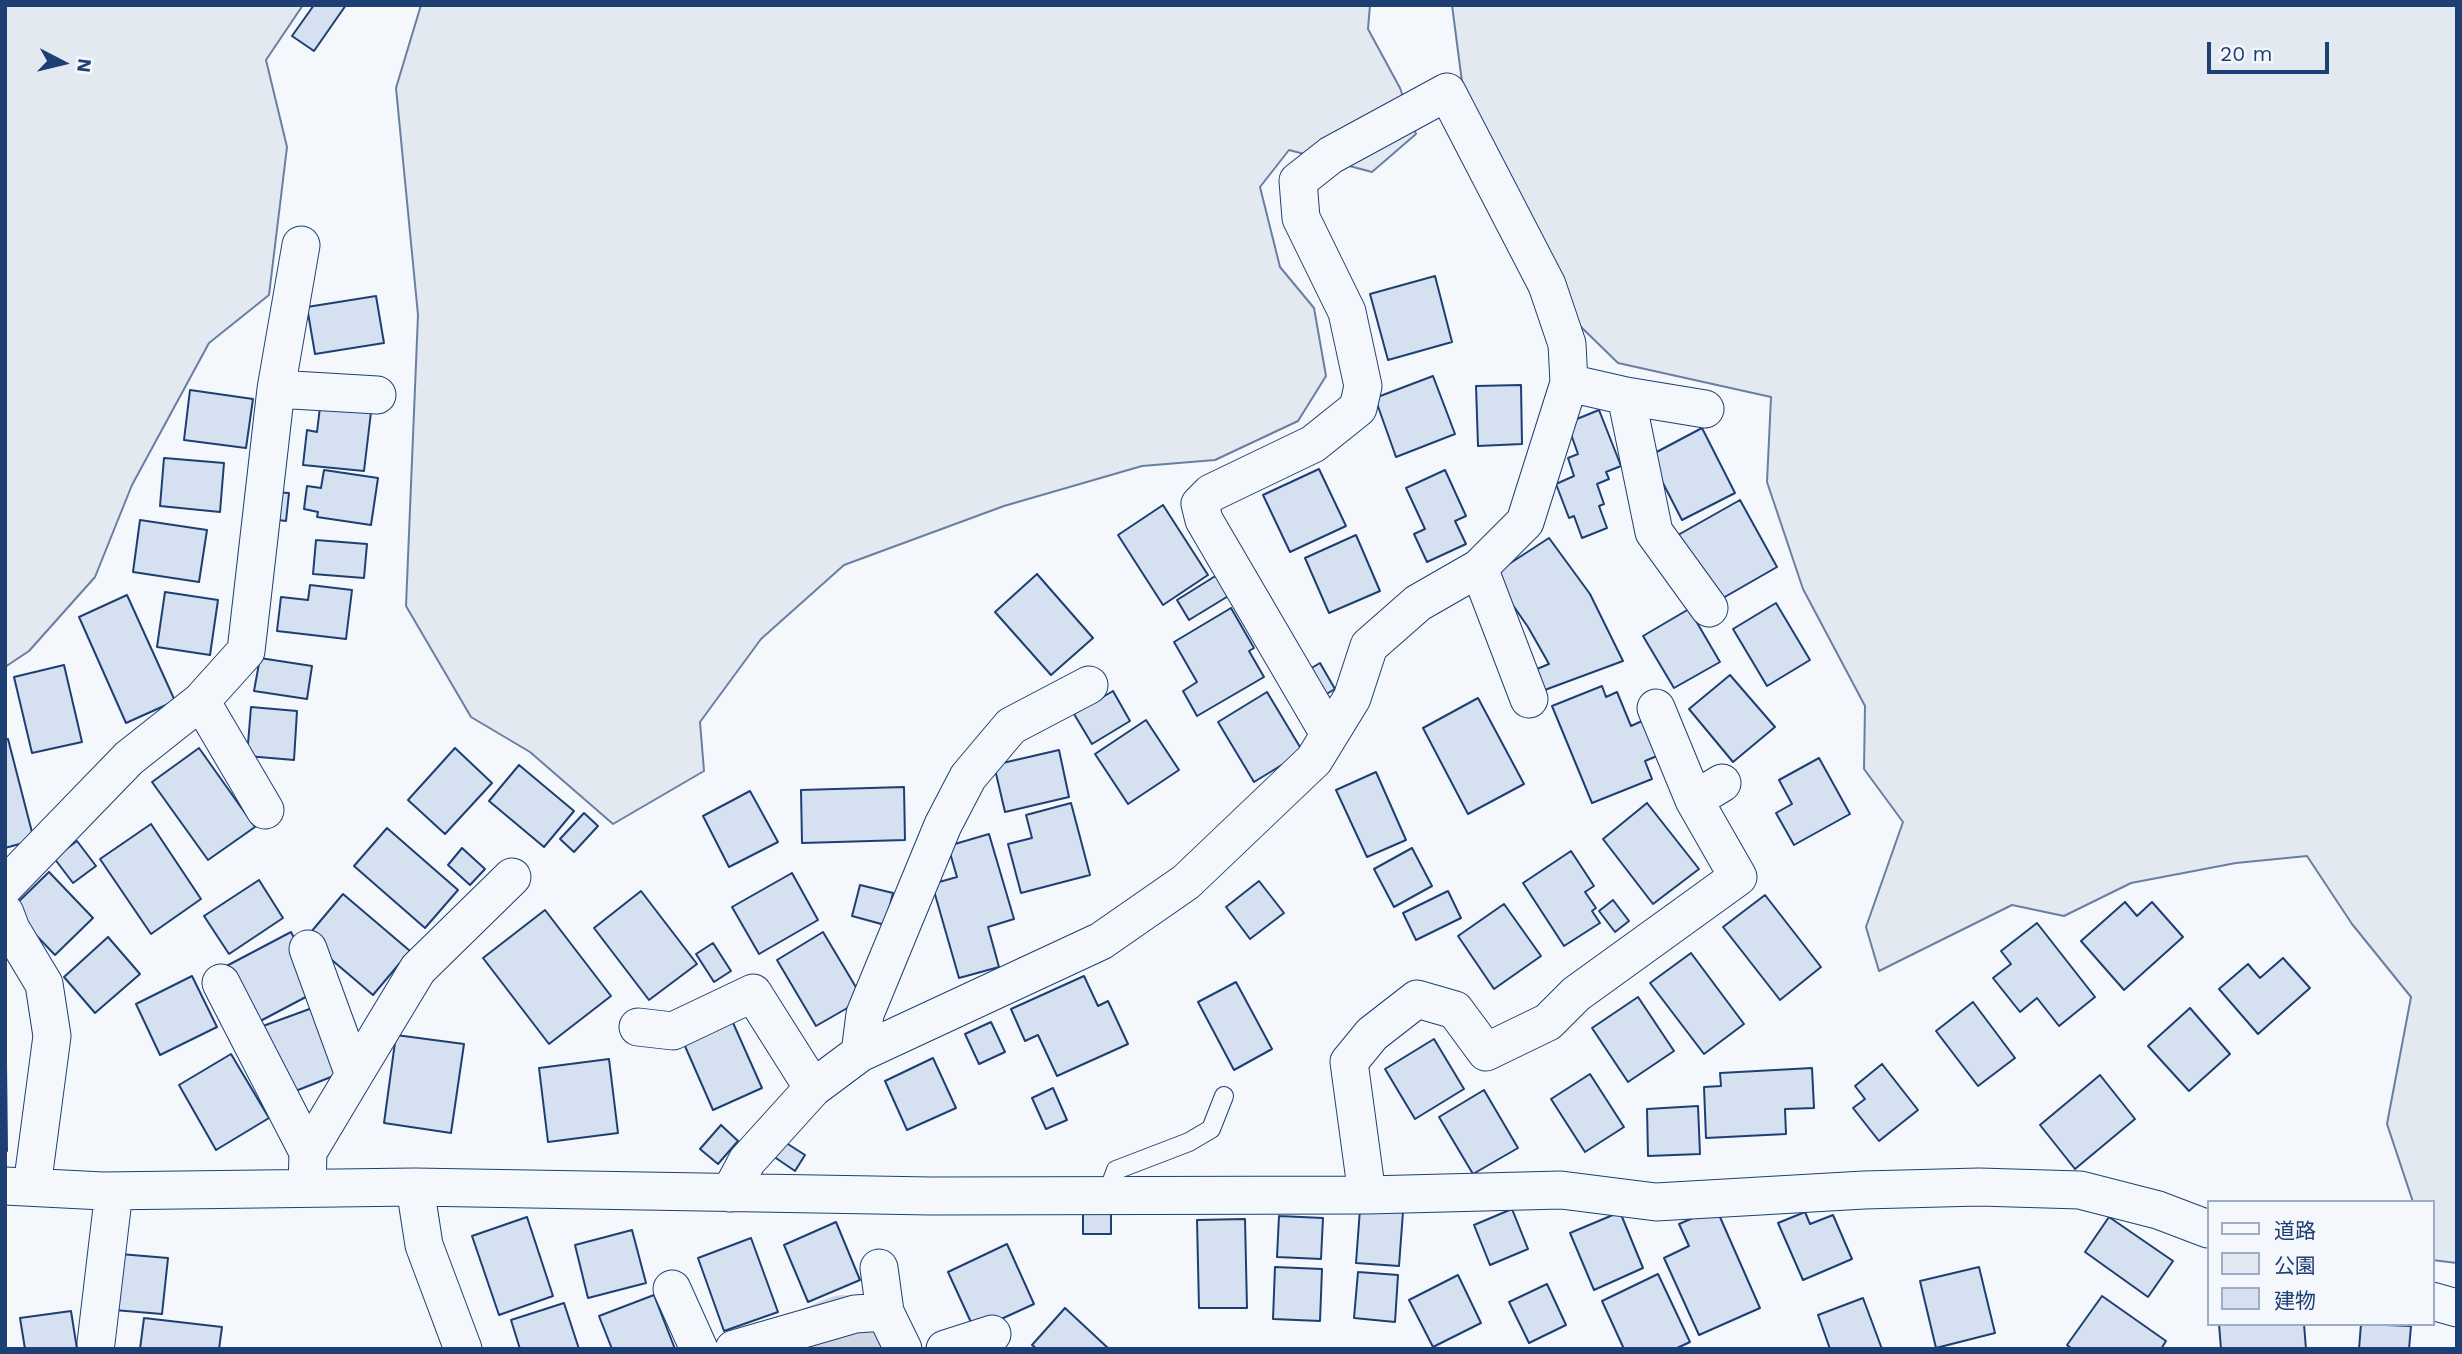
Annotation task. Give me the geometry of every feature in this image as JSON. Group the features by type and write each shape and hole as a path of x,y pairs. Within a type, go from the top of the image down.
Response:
{"street":[{"path":"730,1193 747,1161 813,1088 860,1053 1101,941 1186,882 1314,760 1352,698 1369,646 1418,603 1479,568 1525,522 1569,383 1567,344 1547,285 1447,92 1331,155 1298,181 1301,218 1347,312 1363,386 1358,408 1313,443 1211,493 1200,504 1204,520 1329,734"},
{"path":"5,886 130,758 201,701 246,651 276,389 302,245"},
{"path":"1569,383 1704,410"},
{"path":"276,389 377,395"},
{"path":"1626,396 1654,532 1709,608"},
{"path":"1479,568 1529,699"},
{"path":"860,1053 865,1014 943,825 968,777 1011,726 1088,685"},
{"path":"201,701 265,810"},
{"path":"1367,1195 1349,1062 1372,1034 1418,999 1455,1010 1486,1052 1548,1022 1576,994 1738,877 1708,792 1656,708"},
{"path":"308,1152 418,969 512,877"},
{"path":"5,913 11,929 44,984 52,1036 18,1186 114,1191 415,1187 931,1196 1367,1195 1561,1190 1656,1202 1979,1187 2080,1190 2158,1210 2206,1229"},
{"path":"308,949 354,1075"},
{"path":"221,984 308,1152 307,1188"},
{"path":"638,1027 673,1031 753,993 813,1088"},
{"path":"415,1187 424,1245 463,1349"},
{"path":"96,1343 114,1191"},
{"path":"879,1268 885,1312 903,1349"},
{"path":"672,1289 699,1349"},
{"path":"2434,1302 2457,1308"},
{"path":"734,1349 855,1314 885,1312"},
{"path":"945,1349 992,1334"}],"lane":[{"path":"1106,1196 1116,1170 1188,1142 1211,1129 1224,1096"}],"green space":[{"path":"5,5 303,5 266,60 287,147 269,295 209,343 132,485 95,577 29,651 5,667"},
{"path":"421,5 1370,5 1368,29 1400,88 1416,134 1372,172 1289,150 1260,187 1280,267 1314,308 1326,376 1298,421 1215,460 1142,466 1004,506 844,565 761,639 700,722 704,771 613,824 530,752 471,717 406,606 418,315 396,88"},
{"path":"1452,5 2457,5 2457,1263 2434,1260 2434,1200 2412,1200 2387,1124 2411,997 2352,924 2307,856 2236,863 2131,883 2064,916 2012,905 1879,971 1866,927 1903,822 1864,769 1865,706 1803,589 1767,482 1771,397 1618,363 1579,325 1462,82"}],"building":[{"path":"314,5 346,5 314,51 292,36"},
{"path":"1435,276 1452,342 1388,360 1370,294"},
{"path":"376,296 384,343 315,354 307,307"},
{"path":"1433,376 1455,434 1396,457 1375,398"},
{"path":"1521,385 1522,444 1478,446 1476,386"},
{"path":"190,390 253,399 246,448 184,440"},
{"path":"320,407 371,412 364,471 303,465 307,430 317,432"},
{"path":"1599,410 1621,466 1606,472 1609,479 1597,484 1604,504 1599,506 1607,528 1582,538 1574,516 1569,518 1556,484 1574,476 1568,458 1578,454 1567,423"},
{"path":"1702,428 1735,493 1682,520 1649,456"},
{"path":"164,458 224,463 220,512 160,506"},
{"path":"1319,469 1346,526 1290,552 1263,495"},
{"path":"324,470 378,478 371,525 317,517 318,512 304,509 307,486 321,488"},
{"path":"1445,470 1466,516 1455,521 1466,544 1427,562 1414,534 1425,529 1406,488"},
{"path":"273,492 289,493 286,521 270,519"},
{"path":"1740,500 1777,567 1716,602 1678,535"},
{"path":"1163,505 1208,575 1163,605 1118,535"},
{"path":"140,520 207,530 199,582 133,572"},
{"path":"1356,535 1380,591 1329,613 1305,558"},
{"path":"1549,538 1590,594 1623,661 1542,691 1532,671 1549,664 1528,627 1492,575"},
{"path":"316,540 367,544 364,578 313,574"},
{"path":"1037,574 1093,638 1051,675 995,612"},
{"path":"1217,575 1230,595 1189,620 1177,600"},
{"path":"310,585 352,590 346,639 277,631 281,597 308,600"},
{"path":"165,592 218,600 210,655 157,647"},
{"path":"127,595 175,701 126,723 79,617"},
{"path":"1776,603 1810,660 1767,686 1733,629"},
{"path":"1231,608 1254,648 1249,651 1264,677 1197,716 1183,691 1197,682 1174,642"},
{"path":"1689,609 1720,662 1674,688 1643,636"},
{"path":"260,658 312,666 307,699 254,691"},
{"path":"1320,663 1335,689 1318,699 1303,673"},
{"path":"64,665 82,742 32,753 14,677"},
{"path":"1730,675 1775,727 1733,762 1689,709"},
{"path":"1602,686 1606,697 1617,692 1631,726 1642,721 1657,756 1645,761 1652,779 1592,803 1552,706"},
{"path":"1113,691 1130,721 1092,744 1074,714"},
{"path":"1267,692 1303,752 1254,782 1218,722"},
{"path":"1478,698 1524,784 1468,814 1423,728"},
{"path":"251,707 297,711 294,760 247,756"},
{"path":"1146,720 1179,770 1128,804 1095,754"},
{"path":"5,739 8,739 34,840 5,848"},
{"path":"199,748 255,827 208,860 152,782"},
{"path":"455,748 492,783 445,834 408,800"},
{"path":"1059,750 1069,797 1005,812 994,765"},
{"path":"1819,758 1850,814 1794,845 1776,813 1792,804 1779,780"},
{"path":"519,765 574,811 544,847 489,801"},
{"path":"1376,772 1406,840 1367,857 1336,790"},
{"path":"904,787 905,840 802,843 801,790"},
{"path":"750,791 778,842 729,867 703,816"},
{"path":"1071,803 1090,875 1021,893 1008,844 1032,838 1026,815"},
{"path":"1647,803 1699,869 1653,904 1603,839"},
{"path":"584,813 598,826 574,852 560,839"},
{"path":"151,824 201,899 151,934 100,859"},
{"path":"387,828 458,890 425,928 354,866"},
{"path":"989,834 1014,919 988,927 999,967 959,978 932,884 957,877 948,846"},
{"path":"77,841 96,866 73,883 54,858"},
{"path":"462,848 485,869 470,885 448,865"},
{"path":"1412,848 1432,886 1394,907 1374,869"},
{"path":"1571,851 1594,886 1585,892 1596,908 1592,911 1600,923 1564,946 1523,883"},
{"path":"49,872 93,918 55,955 11,909"},
{"path":"792,873 818,920 759,954 732,907"},
{"path":"259,880 283,918 229,954 204,916"},
{"path":"1259,881 1284,913 1250,939 1226,907"},
{"path":"860,885 893,893 885,925 852,916"},
{"path":"641,891 697,964 649,1000 594,928"},
{"path":"1448,891 1461,918 1416,940 1403,913"},
{"path":"343,894 410,951 373,995 306,938"},
{"path":"1765,895 1821,967 1780,1000 1723,927"},
{"path":"1613,900 1629,921 1615,932 1599,911"},
{"path":"2125,902 2137,916 2152,902 2183,937 2124,990 2081,941"},
{"path":"1504,904 1541,956 1494,989 1458,936"},
{"path":"545,910 611,996 549,1044 483,958"},
{"path":"2037,923 2095,997 2059,1026 2037,998 2020,1012 1993,978 2011,964 2001,951"},
{"path":"291,932 321,989 247,1028 217,971"},
{"path":"823,932 863,999 816,1026 777,960"},
{"path":"108,937 140,974 95,1013 64,977"},
{"path":"713,943 731,971 714,982 696,954"},
{"path":"1691,953 1744,1024 1704,1054 1650,983"},
{"path":"2283,958 2310,988 2258,1034 2219,989 2248,964 2260,978"},
{"path":"192,976 217,1027 160,1055 136,1004"},
{"path":"1084,976 1098,1006 1108,1001 1128,1044 1057,1076 1038,1035 1025,1041 1011,1009"},
{"path":"1236,982 1272,1049 1234,1070 1198,1002"},
{"path":"1638,997 1674,1051 1628,1082 1592,1028"},
{"path":"1973,1002 2015,1058 1978,1086 1936,1031"},
{"path":"315,1007 341,1073 288,1094 263,1026"},
{"path":"2190,1008 2230,1054 2189,1091 2148,1046"},
{"path":"730,1016 762,1088 713,1110 681,1037"},
{"path":"991,1022 1005,1052 979,1064 965,1034"},
{"path":"396,1035 464,1044 451,1133 384,1123"},
{"path":"1434,1039 1464,1089 1415,1119 1385,1069"},
{"path":"231,1054 269,1118 216,1150 179,1085"},
{"path":"933,1058 956,1108 907,1130 885,1081"},
{"path":"609,1059 618,1133 548,1142 539,1068"},
{"path":"6,1064 7,1151 5,1151"},
{"path":"1882,1064 1918,1110 1879,1141 1853,1108 1865,1099 1855,1086"},
{"path":"1812,1068 1814,1108 1785,1109 1786,1134 1706,1138 1704,1087 1721,1086 1720,1073"},
{"path":"1590,1074 1624,1127 1585,1152 1551,1099"},
{"path":"2100,1075 2135,1119 2075,1169 2040,1125"},
{"path":"1053,1088 1067,1120 1046,1129 1032,1098"},
{"path":"1484,1090 1518,1148 1473,1174 1439,1117"},
{"path":"1698,1106 1700,1154 1648,1156 1647,1109"},
{"path":"721,1125 738,1141 718,1164 700,1149"},
{"path":"780,1139 805,1155 795,1171 770,1154"},
{"path":"1716,1208 1760,1308 1699,1335 1664,1258 1689,1246 1679,1224"},
{"path":"1083,1209 1111,1209 1111,1234 1083,1234"},
{"path":"1360,1209 1403,1212 1399,1266 1356,1263"},
{"path":"1512,1209 1528,1249 1490,1265 1474,1225"},
{"path":"1620,1212 1643,1268 1594,1290 1570,1233"},
{"path":"1805,1212 1810,1224 1833,1215 1852,1259 1803,1280 1778,1223"},
{"path":"1279,1216 1323,1218 1321,1259 1277,1257"},
{"path":"527,1217 553,1296 499,1315 472,1236"},
{"path":"2109,1217 2173,1261 2148,1297 2085,1252"},
{"path":"1245,1219 1247,1308 1199,1308 1197,1220"},
{"path":"836,1222 860,1280 808,1302 784,1245"},
{"path":"632,1230 646,1283 588,1298 575,1245"},
{"path":"751,1238 778,1312 724,1331 698,1258"},
{"path":"1007,1244 1034,1304 975,1331 948,1272"},
{"path":"120,1254 168,1258 162,1314 114,1310"},
{"path":"1275,1267 1322,1269 1320,1321 1273,1319"},
{"path":"1979,1267 1995,1333 1936,1348 1920,1281"},
{"path":"1358,1272 1398,1275 1395,1322 1354,1318"},
{"path":"1658,1274 1690,1342 1675,1349 1624,1349 1602,1301"},
{"path":"1458,1275 1481,1323 1433,1347 1409,1300"},
{"path":"1547,1284 1566,1325 1529,1343 1509,1302"},
{"path":"654,1295 675,1349 612,1349 599,1316"},
{"path":"2102,1296 2166,1341 2161,1349 2072,1349 2067,1345"},
{"path":"1863,1298 1882,1349 1830,1349 1818,1315"},
{"path":"564,1303 579,1349 520,1349 511,1320"},
{"path":"1065,1308 1109,1349 1037,1349 1032,1345"},
{"path":"71,1311 77,1349 25,1349 20,1318"},
{"path":"144,1318 222,1327 219,1349 140,1349"},
{"path":"2219,1326 2304,1326 2306,1349 2221,1349"},
{"path":"2361,1326 2411,1326 2409,1349 2359,1349"}],"waterway":[{"path":"803,1349 843,1332 875,1342 881,1349"}]}
